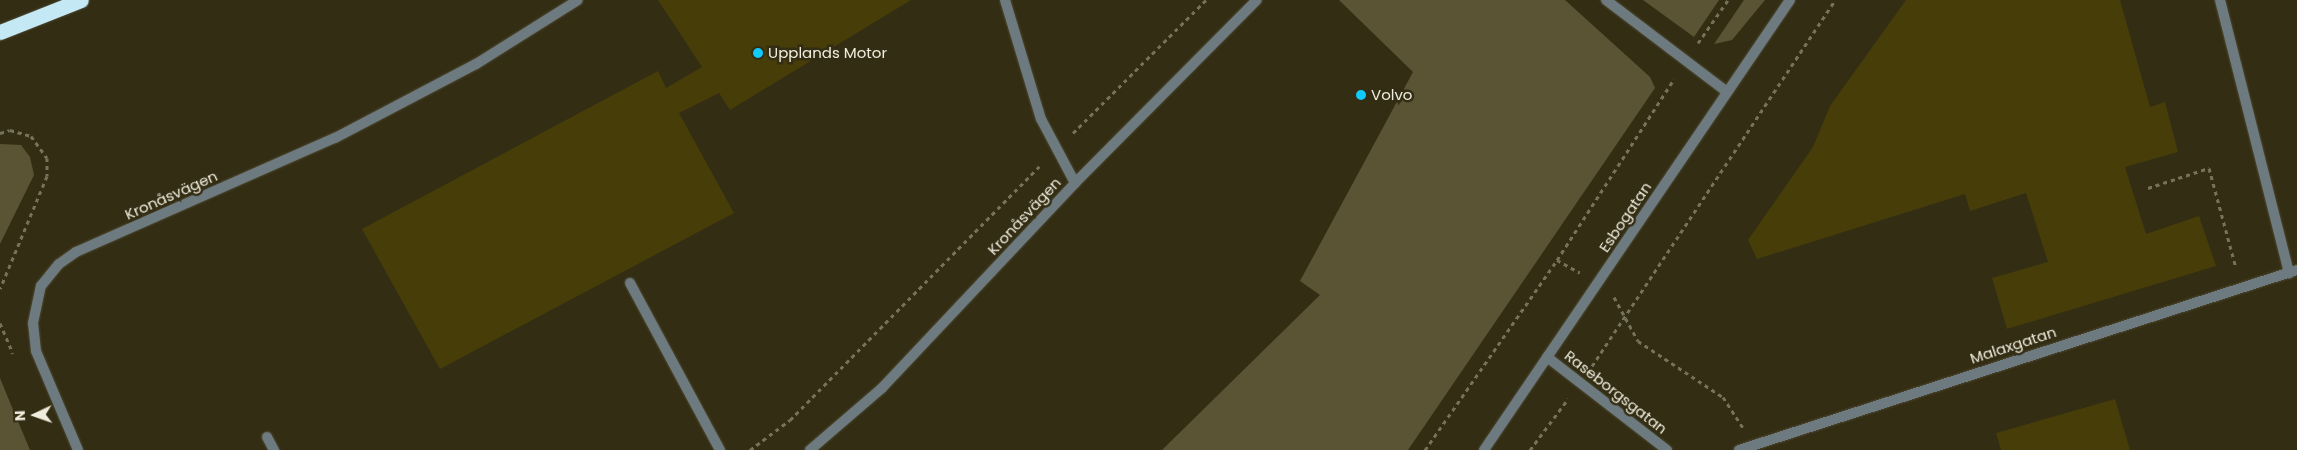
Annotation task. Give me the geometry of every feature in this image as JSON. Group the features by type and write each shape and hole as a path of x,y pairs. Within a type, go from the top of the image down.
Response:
{"highway":[{"path":"0,32 80,0"}],"street":[{"name":"Kronåsvägen","path":"78,450 36,351 33,323 41,286 59,264 76,252 335,138 476,64 578,0"},
{"path":"1005,0 1041,119 1075,183"},
{"name":"Kronåsvägen","path":"810,450 882,388 1075,183 1258,0"},
{"path":"1606,0 1684,62 1727,92"},
{"name":"Esbogatan","path":"1484,450 1790,0"},
{"path":"2220,0 2293,271"},
{"name":"Malaxgatan","path":"1739,450 1753,443 2293,271"},
{"path":"630,284 720,450"},
{"name":"Raseborgsgatan","path":"1547,357 1667,450"},
{"path":"267,437 274,450"}],"path":[{"path":"750,450 790,420 1206,0"},
{"path":"1425,450 1557,260 1684,62 1728,0"},
{"path":"1753,443 1723,397 1638,341 1624,320 1835,0"},
{"path":"0,133 31,136 47,158 47,176 0,289"},
{"path":"2148,188 2209,168 2242,288"}],"shaded area":[{"path":"1339,0 1565,0 1650,77 1655,88 1408,450 1162,450 1320,295 1300,281 1413,72"},
{"path":"1643,0 1719,0 1694,37"},
{"path":"1744,0 1765,0 1732,40 1714,44"},
{"path":"0,144 21,145 30,157 34,175 0,244"},
{"path":"0,378 9,400 30,450 0,450"}],"building":[{"path":"658,0 911,0 730,110 719,93 679,113 734,213 440,369 362,229 658,71 666,88 702,67"},
{"path":"1906,0 2120,0 2150,107 2165,102 2178,152 2125,167 2146,234 2199,216 2216,266 2007,329 1992,278 2048,262 2026,193 1970,211 1965,194 1757,259 1748,240 1813,147 1830,106"},
{"path":"2115,399 2130,450 2001,450 1996,433"}],"place":[{"name":"Upplands Motor","path":"758,53"},
{"name":"Volvo","path":"1361,95"}]}
